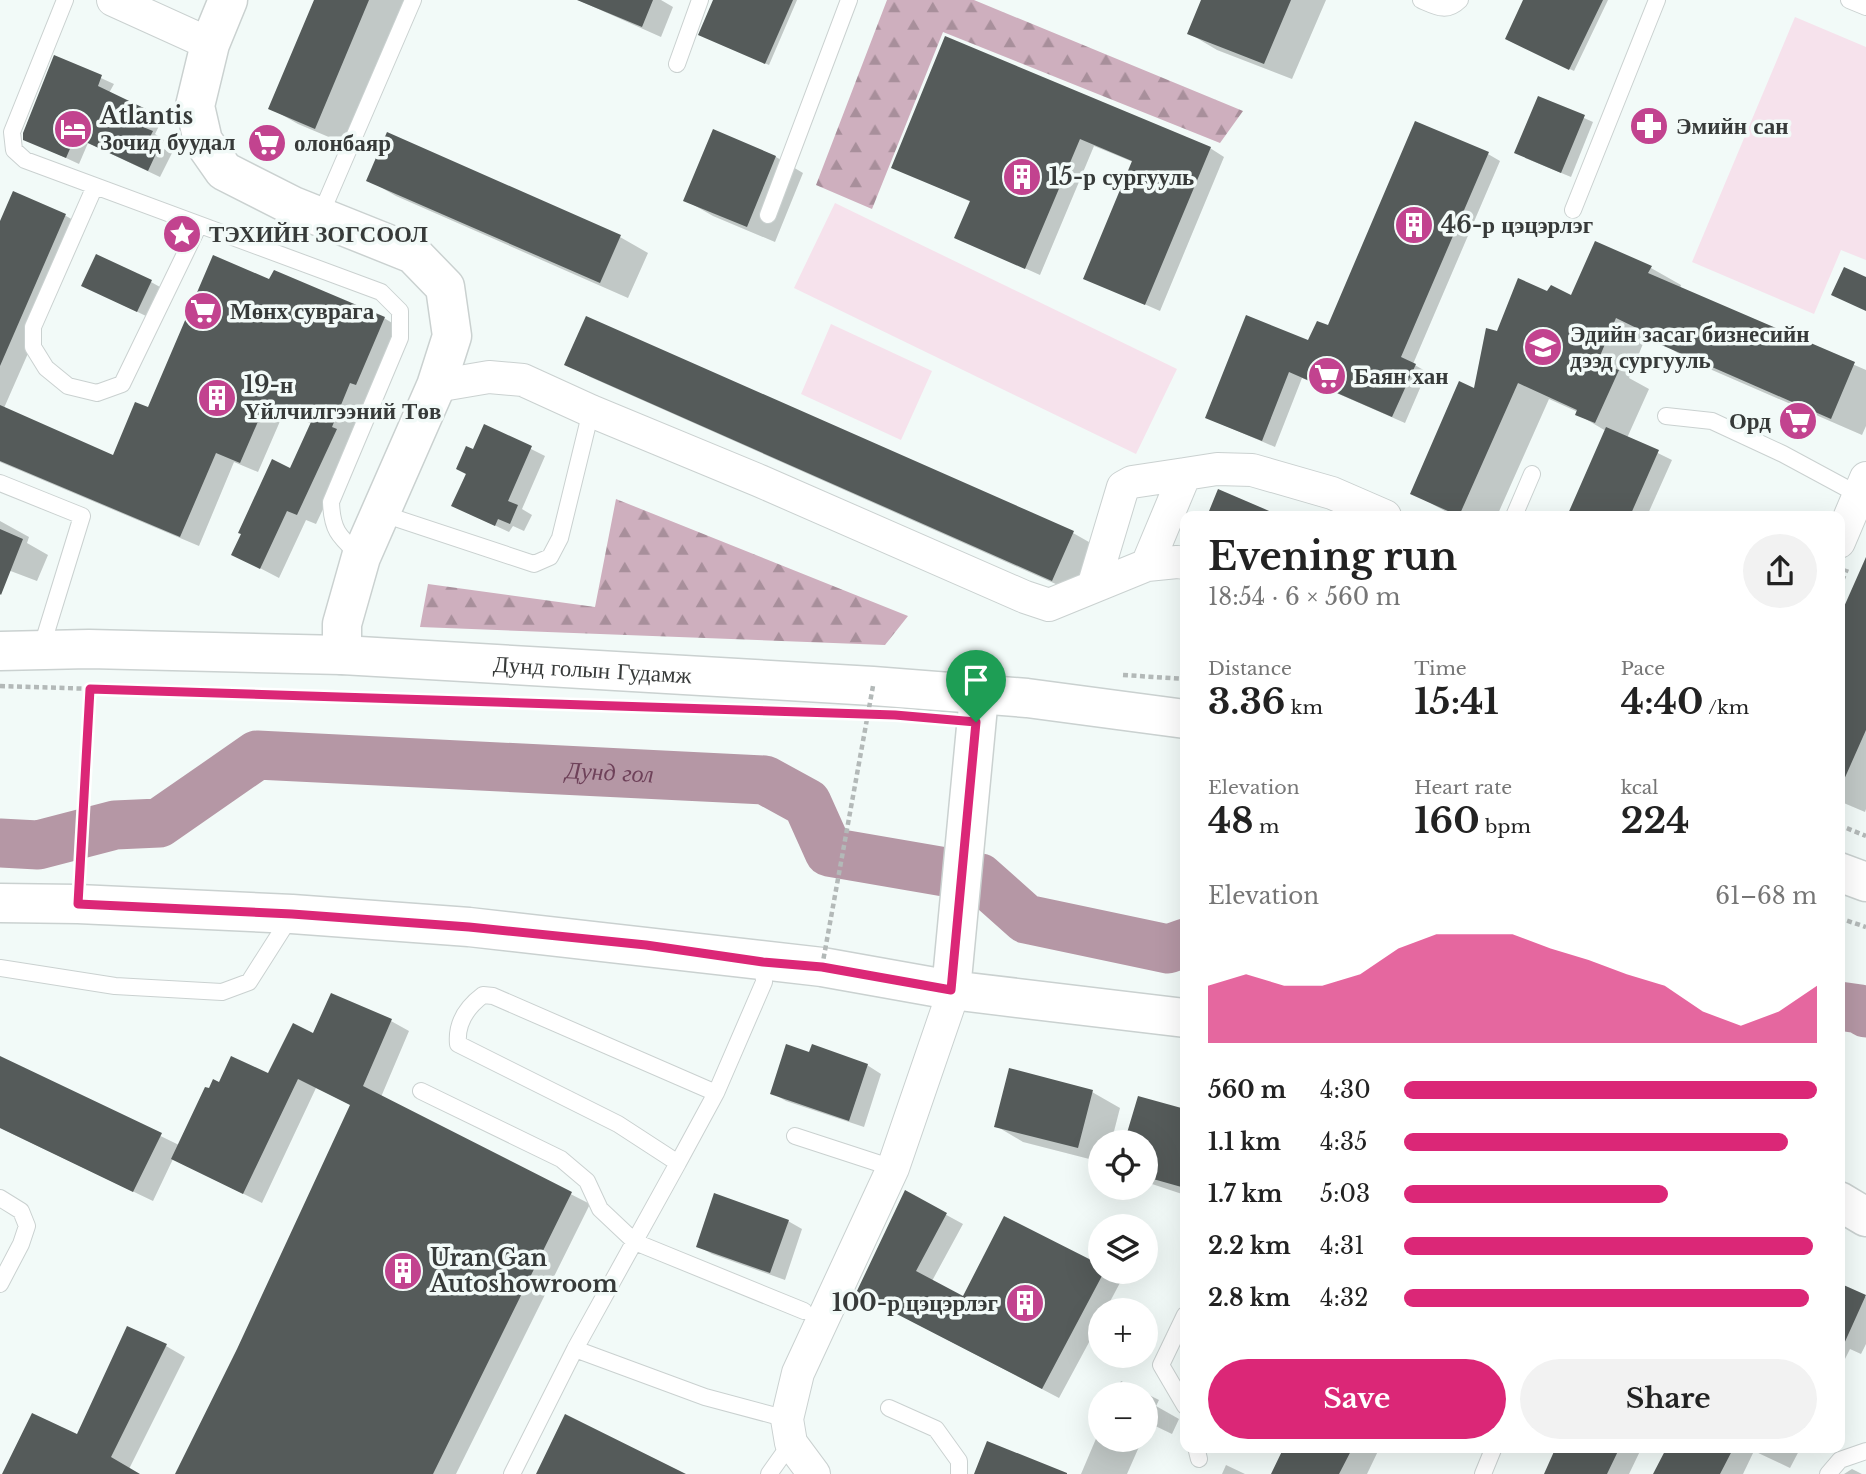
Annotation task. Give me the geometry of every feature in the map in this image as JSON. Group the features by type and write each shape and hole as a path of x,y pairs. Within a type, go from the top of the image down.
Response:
{"street":[{"path":"113,0 210,44"},
{"path":"228,0 210,44 195,106 203,141 225,171 293,206 413,254 445,287 452,336 436,386 361,557 342,624 342,655"},
{"path":"436,386 489,377 523,380 1049,605 1147,565 1180,562"},
{"path":"1093,587 1123,486 1132,482 1217,469 1252,470 1332,493 1373,511"},
{"path":"1147,565 1185,474"},
{"path":"1845,528 1862,487"},
{"name":"Дунд голын Гудамж","path":"0,651 89,649 342,655 874,705 977,712 1027,698 1180,718"},
{"path":"814,1474 789,1431 798,1373 893,1168 950,1002 977,712"},
{"path":"1845,874 1866,882"},
{"path":"0,902 292,914 482,928 646,945 763,962 953,976 1180,1017"},
{"path":"1845,1205 1866,1217"}],"lane":[{"path":"65,0 12,132 14,150 25,160 381,292 400,311 400,338 331,502 331,522 341,538 361,557"},
{"path":"320,217 413,0"},
{"path":"677,64 700,0"},
{"path":"768,215 849,0"},
{"path":"1421,0 1448,9 1460,0"},
{"path":"1573,210 1657,0"},
{"path":"1849,0 1866,7"},
{"path":"95,186 33,327 33,347 46,368 68,386 97,393 122,384 199,225"},
{"path":"380,513 534,564 550,557 560,538 591,411"},
{"path":"1666,416 1712,421 1862,487"},
{"path":"1516,511 1532,474"},
{"path":"0,483 82,516 40,651"},
{"path":"0,968 116,986 222,992 249,982 292,914"},
{"path":"512,1474 575,1349 716,1093 764,982 763,962"},
{"path":"678,1163 618,1124 458,1044 457,1033 461,1020 472,1004 483,995 493,996 716,1093"},
{"path":"421,1091 561,1159 587,1181 600,1209 635,1242 804,1311"},
{"path":"795,1136 893,1168"},
{"path":"0,1198 21,1211 27,1226 21,1244 0,1284"},
{"path":"1180,1325 1161,1365 1180,1397"},
{"path":"575,1349 789,1431 769,1474"},
{"path":"889,1408 936,1429 959,1461 959,1474"},
{"path":"1828,1474 1840,1460 1866,1451"},
{"path":"1483,1474 1492,1453"}],"path":[{"path":"0,686 590,704"},
{"path":"78,904 90,689"},
{"path":"822,967 874,705"},
{"path":"1845,827 1866,836"},
{"path":"1845,920 1866,927"}],"green space":[{"path":"887,0 974,0 1243,111 1220,143 943,32 872,209 816,185"},
{"path":"616,499 908,616 885,645 420,627 428,584 595,607"}],"shaded area":[{"path":"1795,17 1866,47 1866,260 1841,250 1814,314 1692,262"},
{"path":"835,203 1177,369 1136,454 794,288"},
{"path":"831,324 932,371 901,440 801,394"}],"building":[{"path":"314,0 369,0 315,129 268,109"},
{"path":"577,0 653,0 642,27"},
{"path":"713,0 793,0 765,64 698,35"},
{"path":"1201,0 1291,0 1264,64 1187,34"},
{"path":"1523,0 1603,0 1569,70 1505,39"},
{"name":"15-р сургууль","path":"945,36 1211,147 1145,305 1083,279 1132,161 1080,139 1025,269 954,238 970,201 891,168"},
{"path":"54,55 102,75 98,86 150,111 143,127 153,131 149,139 160,145 148,171 75,137 66,158 23,140 23,133"},
{"path":"1538,96 1585,115 1561,173 1514,153"},
{"path":"1415,121 1489,152 1401,357 1416,364 1392,417 1289,372 1262,441 1205,418 1246,315 1308,340 1317,321 1328,325"},
{"path":"713,129 776,156 747,227 683,201"},
{"path":"387,132 621,235 600,283 366,181"},
{"path":"13,191 66,214 0,366 0,221"},
{"path":"1595,241 1652,266 1648,273 1855,362 1831,419 1657,343 1659,339 1616,318 1597,363 1619,370 1595,423 1575,415 1577,410 1518,383 1461,511 1448,511 1410,494 1459,381 1474,388 1486,328 1497,331 1518,278 1547,291 1551,285 1571,295"},
{"path":"96,254 152,280 137,312 81,286"},
{"name":"19-н Үйлчилгээний Төв","path":"213,255 269,279 274,270 385,317 356,385 350,383 332,427 337,429 297,515 287,511 260,569 231,555 241,534 238,533 272,459 290,468 311,422 266,403 240,463 216,453 180,537 0,461 0,405 113,455 135,402 148,407"},
{"path":"1844,267 1866,277 1866,311 1831,295"},
{"path":"586,316 1074,531 1052,581 564,365"},
{"path":"484,424 532,446 508,501 518,505 510,524 498,519 495,526 451,506 466,474 456,469 466,446 473,449"},
{"path":"1606,427 1659,450 1632,511 1569,511"},
{"path":"1218,489 1269,511 1209,511"},
{"path":"0,529 23,539 1,595 0,594"},
{"path":"1866,557 1866,730 1845,777 1845,604"},
{"name":"Uran Gan Autoshowroom","path":"331,993 392,1019 363,1086 572,1192 433,1474 175,1474 237,1349 350,1105 298,1079 243,1194 171,1159 205,1087 209,1088 213,1079 219,1082 231,1056 268,1073 293,1023 313,1033"},
{"path":"786,1044 809,1052 812,1044 868,1064 849,1121 770,1094"},
{"path":"0,1056 162,1133 133,1192 0,1128"},
{"path":"1009,1068 1093,1090 1078,1148 994,1127"},
{"path":"1138,1096 1180,1108 1180,1187 1158,1180 1158,1130 1128,1130"},
{"name":"100-р цэцэрлэг","path":"905,1190 947,1213 916,1271 963,1296 1004,1216 1088,1258 1088,1284 1098,1284 1042,1389 856,1293"},
{"path":"714,1193 789,1220 770,1273 696,1247"},
{"path":"1845,1286 1866,1295 1845,1342"},
{"path":"127,1326 167,1344 111,1457 140,1474 2,1474 32,1413 77,1434"},
{"path":"565,1414 686,1474 536,1474"},
{"path":"987,1441 1067,1473 1067,1474 974,1474"},
{"path":"1281,1453 1350,1453 1339,1474 1271,1474"},
{"path":"1553,1453 1617,1453 1607,1474 1544,1474"},
{"path":"1664,1453 1731,1453 1720,1474 1653,1474"}],"waterway":[{"name":"Дунд гол","path":"0,843 38,845 115,825 159,823 257,755 765,780 807,803 829,852 980,878 1026,919 1168,949 1180,945"},
{"name":"Дунд гол","path":"1845,1007 1860,1009 1866,1013"}],"place":[{"name":"Эмийн сан","path":"1649,126"},
{"name":"Atlantis Зочид буудал","path":"73,129"},
{"name":"олонбаяр","path":"267,143"},
{"name":"15-р сургууль","path":"1022,177"},
{"name":"46-р цэцэрлэг","path":"1414,225"},
{"name":"ТЭХИЙН ЗОГСООЛ","path":"182,234"},
{"name":"Мөнх суврага","path":"203,311"},
{"name":"Эдийн засаг бизнесийн дээд сургууль","path":"1543,347"},
{"name":"Баян хан","path":"1327,376"},
{"name":"19-н Үйлчилгээний Төв","path":"217,398"},
{"name":"Орд","path":"1798,421"},
{"name":"Uran Gan Autoshowroom","path":"403,1271"},
{"name":"100-р цэцэрлэг","path":"1025,1303"}],"route":[{"path":"90,689 895,715 976,722 951,990 822,967 469,927 292,914 78,904 90,689"}]}
